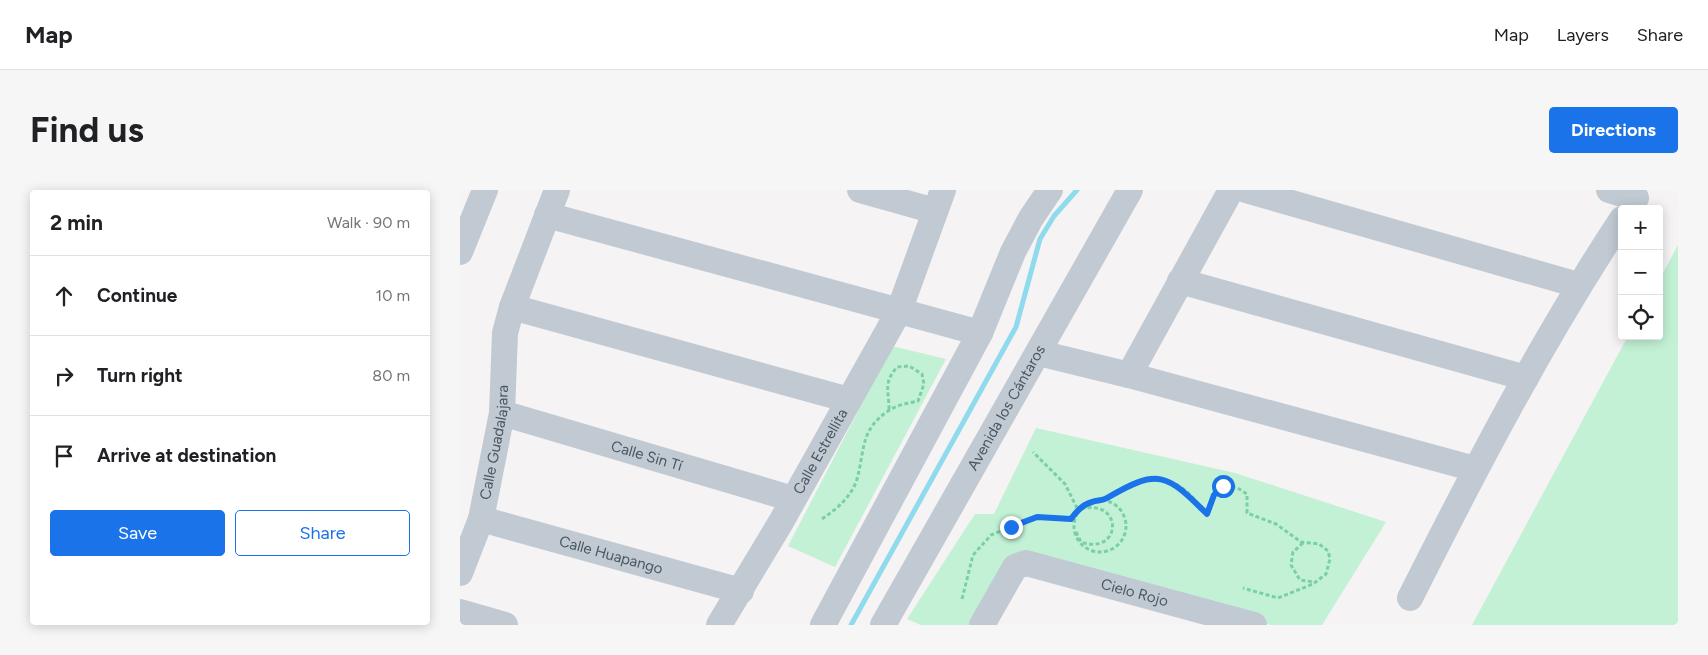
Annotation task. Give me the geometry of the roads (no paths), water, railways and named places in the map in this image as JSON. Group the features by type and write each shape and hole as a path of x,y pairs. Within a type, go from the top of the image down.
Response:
{"street":[{"path":"460,252 485,190"},
{"name":"Calle Guadalajara","path":"460,573 481,519 502,413 505,333 512,307 558,190"},
{"path":"860,190 939,200"},
{"path":"823,625 980,333 1013,252 1031,218 1050,190"},
{"name":"Avenida los Cántaros","path":"892,622 1130,190"},
{"path":"1129,375 1231,190"},
{"path":"1246,190 1578,285"},
{"path":"1410,598 1475,468 1578,285 1631,204 1609,190"},
{"name":"Calle Estrellita","path":"719,625 741,591 899,311 939,200"},
{"path":"547,215 980,333"},
{"path":"1180,282 1526,378"},
{"path":"512,307 849,400"},
{"path":"1039,354 1129,375 1475,468"},
{"name":"Calle Sin Tí","path":"502,413 793,499"},
{"name":"Calle Huapango","path":"481,519 741,591"},
{"name":"Cielo Rojo","path":"982,625 1015,567 1031,564 1254,625"},
{"path":"460,612 505,625"}],"waterway":[{"path":"851,625 1016,327 1040,239 1054,216 1077,190"}]}
